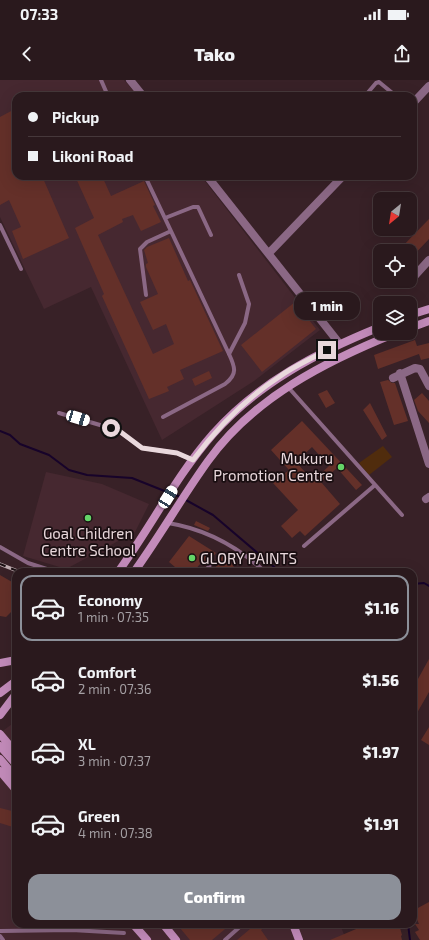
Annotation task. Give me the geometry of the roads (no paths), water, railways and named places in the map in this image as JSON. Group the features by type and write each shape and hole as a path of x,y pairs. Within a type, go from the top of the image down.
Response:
{"main road":[{"path":"417,313 429,309"},
{"path":"417,325 429,321"},
{"path":"121,568 193,460 218,429 239,408 280,376 339,343 373,330"},
{"path":"140,568 208,461 225,440 245,421 288,388 321,367 381,340"},
{"path":"0,663 12,661"},
{"path":"0,693 12,684"},
{"path":"0,715 4,702"},
{"path":"0,734 12,748"},
{"path":"0,746 12,760"},
{"path":"0,759 12,773"},
{"path":"0,771 12,785"},
{"path":"137,928 147,940"},
{"path":"166,928 176,940"},
{"path":"294,928 299,940"}],"street":[{"path":"130,80 140,92"},
{"path":"417,99 429,86"},
{"path":"209,180 269,253 339,343"},
{"path":"269,253 339,180"},
{"path":"417,273 429,260"},
{"path":"393,378 400,373 413,368 418,368 429,386"},
{"path":"400,373 429,464"}],"lane":[{"path":"101,80 106,92"},
{"path":"368,92 376,83 380,82 391,92"},
{"path":"148,180 235,367 235,373 231,379 163,417"},
{"path":"165,218 193,207 198,207 210,235"},
{"path":"0,225 21,269"},
{"path":"146,295 140,249 147,242 171,231"},
{"path":"229,354 245,323 249,304 238,275"},
{"path":"288,388 402,515"},
{"path":"59,413 118,430 142,448 177,453 193,460"},
{"path":"304,546 375,485"},
{"path":"171,519 215,536 233,547 260,568"},
{"path":"0,547 28,563 44,568"},
{"path":"208,568 212,562"},
{"path":"225,940 238,928"},
{"path":"0,931 72,930 124,933"},
{"path":"0,936 3,940"}],"waterway":[{"path":"0,431 10,435 20,444 49,455 69,470 87,475 132,478 167,492"},
{"path":"172,493 180,497"},
{"path":"184,499 213,515 275,568"},
{"path":"417,584 424,583 429,586"},
{"path":"408,928 410,940"}],"railway":[{"path":"0,564 12,569"}],"place":[{"name":"Mukuru Promotion Centre","path":"341,467"},
{"name":"Goal Children Centre School","path":"88,518"},
{"name":"GLORY PAINTS","path":"192,558"}]}
